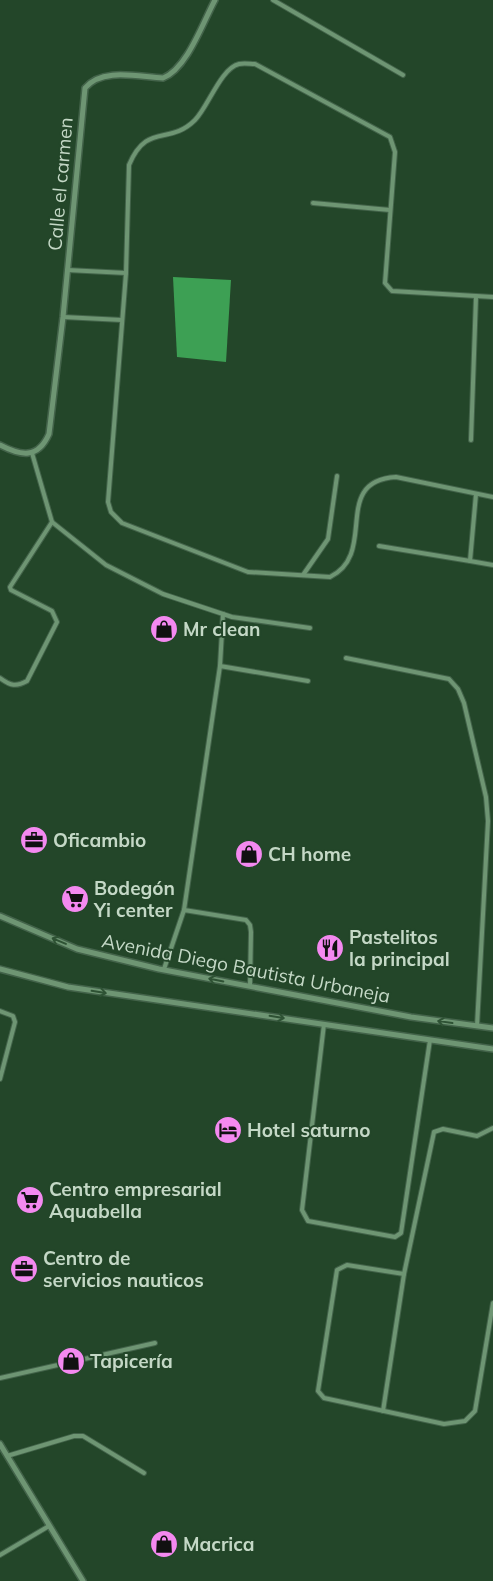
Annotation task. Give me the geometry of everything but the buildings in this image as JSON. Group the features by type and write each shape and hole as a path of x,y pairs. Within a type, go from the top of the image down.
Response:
{"street":[{"name":"Calle el carmen","path":"32,453 43,446 49,434 63,317 85,88 92,80 103,76 163,78 172,75 183,62 215,0"},
{"path":"0,445 13,452 32,453"},
{"name":"Avenida Diego Bautista Urbaneja","path":"0,916 77,949 164,969 411,1017 493,1028"},
{"name":"Avenida Diego Bautista Urbaneja","path":"0,969 68,987 493,1048"},
{"path":"0,1444 83,1581"}],"lane":[{"path":"273,0 403,75"},
{"path":"493,298 392,291 385,282 395,152 390,138 255,64 239,64 228,70 196,119 182,130 143,142 136,150 129,165 126,273 108,502 111,512 122,523 248,572 330,577 341,571 351,557 362,491 371,483 383,478 396,477 493,497"},
{"path":"313,203 390,210"},
{"path":"67,270 126,273"},
{"path":"471,440 476,297"},
{"path":"63,317 122,320"},
{"path":"32,453 52,522 106,565 163,594 232,617 310,628"},
{"path":"303,575 328,539 337,476"},
{"path":"470,561 476,494"},
{"path":"0,678 10,686 20,685 28,681 57,622 52,611 10,590 10,587 52,522"},
{"path":"379,546 493,565"},
{"path":"164,969 184,910 220,666 223,614"},
{"path":"346,658 449,679 458,689 464,704 486,797 488,821 477,1026"},
{"path":"220,666 308,681"},
{"path":"184,910 246,920 250,925 252,958 250,986"},
{"path":"0,1011 13,1016 15,1022 0,1079"},
{"path":"324,1024 302,1210 303,1216 308,1222 395,1237 401,1233 430,1040"},
{"path":"383,1411 404,1274 434,1132 443,1129 477,1136 493,1128"},
{"path":"404,1274 347,1265 337,1270 318,1391 324,1398 444,1424 465,1421 475,1411 493,1303"},
{"path":"0,1378 155,1343"},
{"path":"7,1456 74,1436 83,1436 144,1473"},
{"path":"0,1555 50,1526"}],"shaded area":[{"path":"173,277 231,280 226,362 177,357"}],"place":[{"name":"Mr clean","path":"164,629"},
{"name":"Oficambio","path":"34,840"},
{"name":"CH home","path":"249,854"},
{"name":"Bodegón Yi center","path":"75,899"},
{"name":"Pastelitos la principal","path":"330,948"},
{"name":"Hotel saturno","path":"228,1130"},
{"name":"Centro empresarial Aquabella","path":"30,1200"},
{"name":"Centro de servicios nauticos","path":"24,1269"},
{"name":"Tapicería","path":"71,1361"},
{"name":"Macrica","path":"164,1544"}]}
